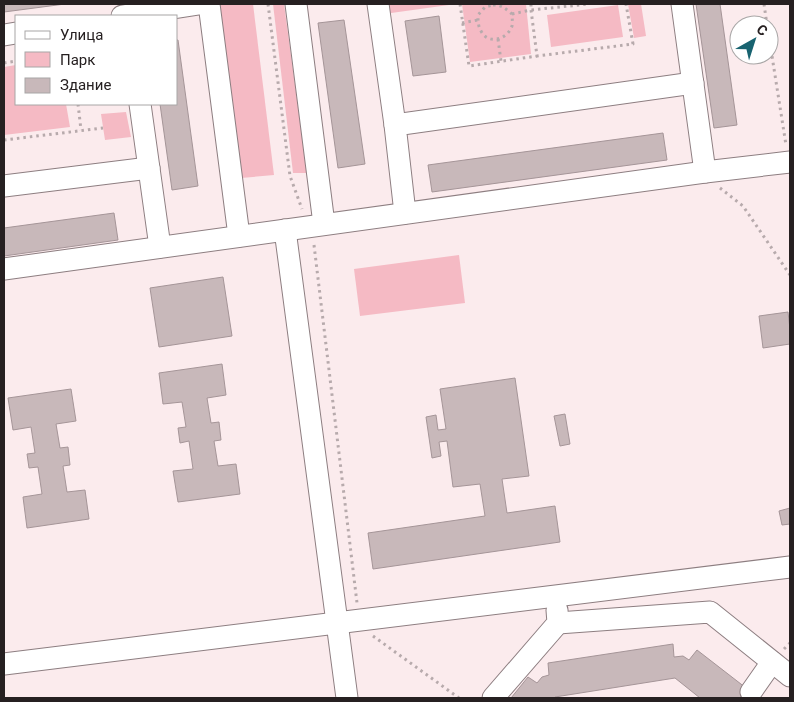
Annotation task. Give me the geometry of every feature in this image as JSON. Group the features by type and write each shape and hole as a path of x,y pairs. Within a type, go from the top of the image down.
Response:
{"lane":[{"path":"132,15 199,4"},
{"path":"209,4 239,236"},
{"path":"296,4 319,232"},
{"path":"378,4 405,213"},
{"path":"682,4 706,172"},
{"path":"394,125 693,83"},
{"path":"140,105 160,247"},
{"path":"4,269 284,230 319,232 405,213 790,162"},
{"path":"4,186 149,168"},
{"path":"284,230 347,698"},
{"path":"4,664 790,567"},
{"path":"556,596 558,623"},
{"path":"493,698 558,623 710,612 790,676"},
{"path":"751,692 772,662"}],"path":[{"path":"268,4 290,176 319,232 314,245 356,600 364,630 459,698"},
{"path":"460,4 469,66 633,44 626,4"},
{"path":"531,4 537,56"},
{"path":"512,14 589,4"},
{"path":"498,5 506,8 512,14 513,24 508,34 500,39 490,39 482,34 478,25 478,15 485,7 498,5"},
{"path":"462,23 478,20"},
{"path":"498,39 501,61"},
{"path":"774,65 790,162"},
{"path":"78,105 81,130"},
{"path":"4,140 103,128"},
{"path":"728,186 719,188 742,206 790,276"}],"green space":[{"path":"218,4 253,4 274,175 241,178"},
{"path":"273,4 284,4 307,173 293,173"},
{"path":"382,4 456,4 384,14"},
{"path":"462,4 526,4 531,54 470,62"},
{"path":"628,4 641,4 646,36 634,38"},
{"path":"618,5 623,37 551,47 547,15"},
{"path":"15,65 15,105 66,105 70,127 4,135 4,67"},
{"path":"126,112 131,137 105,140 101,114"},
{"path":"459,255 465,303 360,316 354,269"}],"building":[{"path":"4,4 65,4 4,12"},
{"path":"696,4 720,4 737,125 714,128"},
{"path":"439,16 446,72 413,76 405,21"},
{"path":"344,20 365,164 338,168 318,23"},
{"path":"178,40 198,186 172,190 160,105 178,105"},
{"path":"663,133 667,160 432,192 428,165"},
{"path":"114,213 118,240 4,256 4,228"},
{"path":"223,277 232,336 159,347 150,288"},
{"path":"788,312 790,344 763,348 759,316"},
{"path":"222,364 226,395 207,398 211,423 219,422 221,440 214,441 218,466 236,464 240,494 178,502 173,471 193,469 189,441 180,443 178,428 186,427 182,402 163,404 159,373"},
{"path":"515,378 529,476 502,479 507,513 555,506 560,542 373,569 368,533 485,516 480,484 453,487 447,441 439,442 441,456 432,458 426,417 436,415 438,430 446,429 440,389"},
{"path":"71,389 76,421 56,424 60,448 68,447 70,465 63,466 67,492 85,490 89,519 27,528 23,497 42,494 38,467 29,468 27,454 35,453 31,427 13,430 8,398"},
{"path":"565,414 570,444 560,446 554,416"},
{"path":"790,508 790,524 782,525 779,511"},
{"path":"673,644 674,657 683,656 689,660 697,650 759,698 700,698 675,678 554,698 511,698 528,677 537,683 542,677 549,675 548,663"}]}
